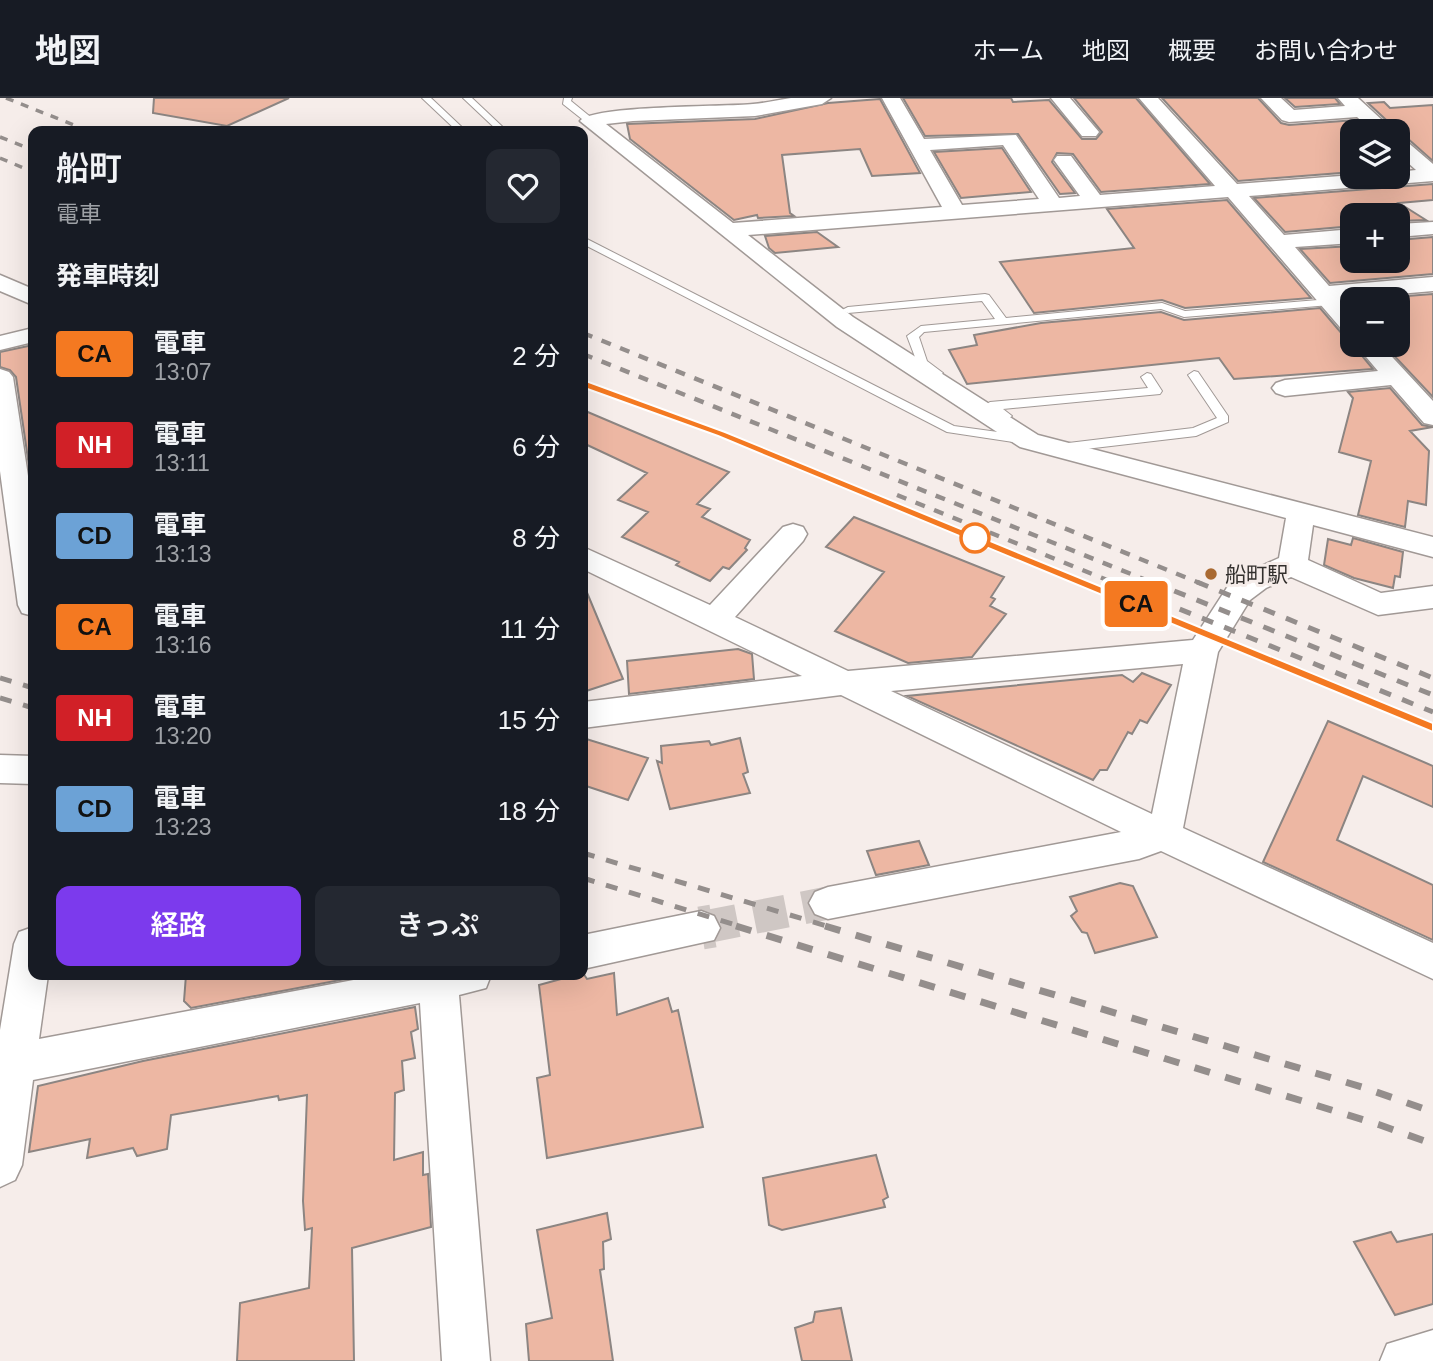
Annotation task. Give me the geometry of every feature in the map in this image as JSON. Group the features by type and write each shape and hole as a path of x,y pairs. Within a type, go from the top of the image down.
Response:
{"street":[{"path":"590,121 633,115 755,110 822,98"},
{"path":"891,98 956,212"},
{"path":"1060,98 1089,132"},
{"path":"1148,98 1280,242 1340,314"},
{"path":"1270,98 1289,116 1354,105 1370,119"},
{"path":"590,121 845,322 1045,445 1433,547"},
{"path":"916,145 1009,139 1053,205"},
{"path":"1410,158 1430,181"},
{"path":"1064,160 1095,202"},
{"path":"729,230 1407,178 1430,181"},
{"path":"1410,230 1433,228"},
{"path":"1280,242 1340,237"},
{"path":"0,282 28,296"},
{"path":"1326,298 1433,285"},
{"path":"0,343 28,336"},
{"path":"1379,357 1433,417"},
{"path":"0,377 19,534 28,580"},
{"path":"1285,388 1397,377"},
{"path":"1293,564 1301,513"},
{"path":"715,620 793,534"},
{"path":"588,559 1433,961"},
{"path":"1293,564 1313,576 1378,604 1433,597"},
{"path":"1163,834 1202,651 1239,593 1255,581 1293,564"},
{"path":"588,714 844,683 1202,651"},
{"path":"0,769 28,770"},
{"path":"828,903 1139,844 1163,834"},
{"path":"588,951 701,928"},
{"path":"0,1165 8,1070 28,969"},
{"path":"8,1070 42,1058 445,980"},
{"path":"455,980 466,1361"},
{"path":"1404,1361 1433,1354"}],"lane":[{"path":"426,98 457,126"},
{"path":"467,98 498,126"},
{"path":"568,98 566,102 590,121"},
{"path":"588,243 951,429 1045,445 1196,432 1224,419 1194,375"},
{"path":"848,310 985,297 1002,320"},
{"path":"1045,445 1045,440 922,363 913,336 921,329 932,327 1002,320 1162,306 1184,314 1326,298"},
{"path":"990,406 1156,391 1147,377"}],"building":[{"path":"154,98 289,98 227,126 153,113"},
{"path":"903,98 1011,98 1013,102 1049,100 1082,139 1096,139 1102,132 1074,98 1136,98 1210,184 1101,192 1073,154 1057,153 1052,162 1075,193 1060,194 1018,134 925,136"},
{"path":"1162,98 1258,98 1281,123 1289,125 1340,121 1340,173 1238,181"},
{"path":"1285,98 1335,98 1340,104 1295,107"},
{"path":"880,99 920,173 872,176 860,149 782,155 790,213 794,216 758,218 757,215 734,220 630,139 627,124 755,119 828,103"},
{"path":"1384,102 1390,108 1433,105 1433,161 1410,141 1410,119 1385,119 1368,103"},
{"path":"1002,148 1031,192 961,198 934,152"},
{"path":"1433,184 1433,200 1340,203 1340,227 1285,232 1254,198 1369,189 1410,189 1410,186"},
{"path":"1227,200 1311,298 1185,308 1162,300 1034,313 1000,262 1134,248 1107,209"},
{"path":"1410,210 1426,220 1410,221"},
{"path":"817,232 838,247 775,253 769,248 765,236"},
{"path":"1433,237 1433,274 1330,283 1300,249 1340,247 1340,273 1410,273 1410,239"},
{"path":"1433,294 1433,397 1395,357 1410,357 1410,296"},
{"path":"1320,308 1340,331 1340,357 1363,357 1373,369 1234,379 1219,358 967,384 949,350 977,345 974,335 1041,323 1161,312 1184,320"},
{"path":"28,346 28,459 16,377 10,370 0,367 0,352"},
{"path":"1390,388 1422,425 1433,427 1410,431 1429,451 1426,505 1408,501 1405,527 1358,515 1371,461 1339,452 1353,398 1348,392"},
{"path":"588,412 729,472 697,504 710,509 702,517 750,540 745,548 747,550 729,569 723,567 710,581 676,565 679,562 622,537 648,512 618,500 647,473 588,445"},
{"path":"854,517 1004,577 991,597 995,599 990,606 1006,614 972,657 908,663 835,631 884,572 826,547"},
{"path":"1353,538 1403,552 1400,577 1395,576 1393,588 1354,578 1324,565 1328,539 1351,545"},
{"path":"588,595 623,679 588,690"},
{"path":"738,649 752,654 754,679 629,694 627,661"},
{"path":"1142,673 1171,685 1147,723 1140,720 1132,734 1128,732 1107,770 1100,770 1093,780 907,696 1122,675 1133,682"},
{"path":"1328,721 1433,766 1433,807 1363,776 1337,840 1433,885 1433,940 1263,862"},
{"path":"740,738 748,772 743,774 750,793 670,809 657,761 662,763 661,746 709,741 711,745"},
{"path":"588,740 648,758 628,800 588,787"},
{"path":"919,841 929,865 876,875 867,851"},
{"path":"1120,883 1133,886 1157,937 1095,953 1087,933 1082,932 1071,916 1077,911 1070,897"},
{"path":"614,973 617,1015 668,998 672,1012 678,1010 703,1127 547,1158 537,1078 550,1075 539,985 557,980 588,980"},
{"path":"186,980 340,980 191,1008 184,1001"},
{"path":"415,1007 418,1029 411,1032 415,1058 402,1061 404,1090 395,1093 394,1160 423,1152 423,1175 428,1174 431,1227 352,1248 354,1361 237,1361 240,1303 309,1288 312,1228 305,1230 303,1201 307,1095 279,1100 278,1096 171,1115 167,1149 137,1156 133,1148 87,1158 90,1139 29,1152 38,1086 143,1061"},
{"path":"876,1155 888,1197 883,1200 885,1207 782,1230 769,1225 763,1178"},
{"path":"607,1213 611,1239 603,1242 604,1269 600,1270 613,1361 529,1361 526,1324 552,1318 537,1230"},
{"path":"1391,1232 1397,1242 1433,1234 1433,1304 1395,1315 1354,1242"},
{"path":"841,1308 852,1361 802,1361 795,1328 813,1322 815,1312"}],"tunnel":[{"path":"705,927 828,903"},
{"path":"701,928 713,926"}],"railway":[{"path":"6,98 76,126"},
{"path":"0,137 28,148"},
{"path":"0,158 28,170"},
{"path":"588,335 1202,584"},
{"path":"588,356 1156,584"},
{"path":"588,386 721,434 1086,584"},
{"path":"897,495 1117,584"},
{"path":"1081,582 1433,727"},
{"path":"1113,582 1433,712"},
{"path":"1152,582 1433,695"},
{"path":"1197,582 1433,678"},
{"path":"0,678 28,686"},
{"path":"0,698 28,706"},
{"path":"588,854 830,927"},
{"path":"588,880 742,927"},
{"path":"736,926 1380,1125 1433,1144"},
{"path":"825,926 1362,1087 1433,1112"}],"train":[{"name":"CA","path":"588,386 721,434 1433,727"}],"place":[{"name":"船町駅","path":"1211,574"}]}
